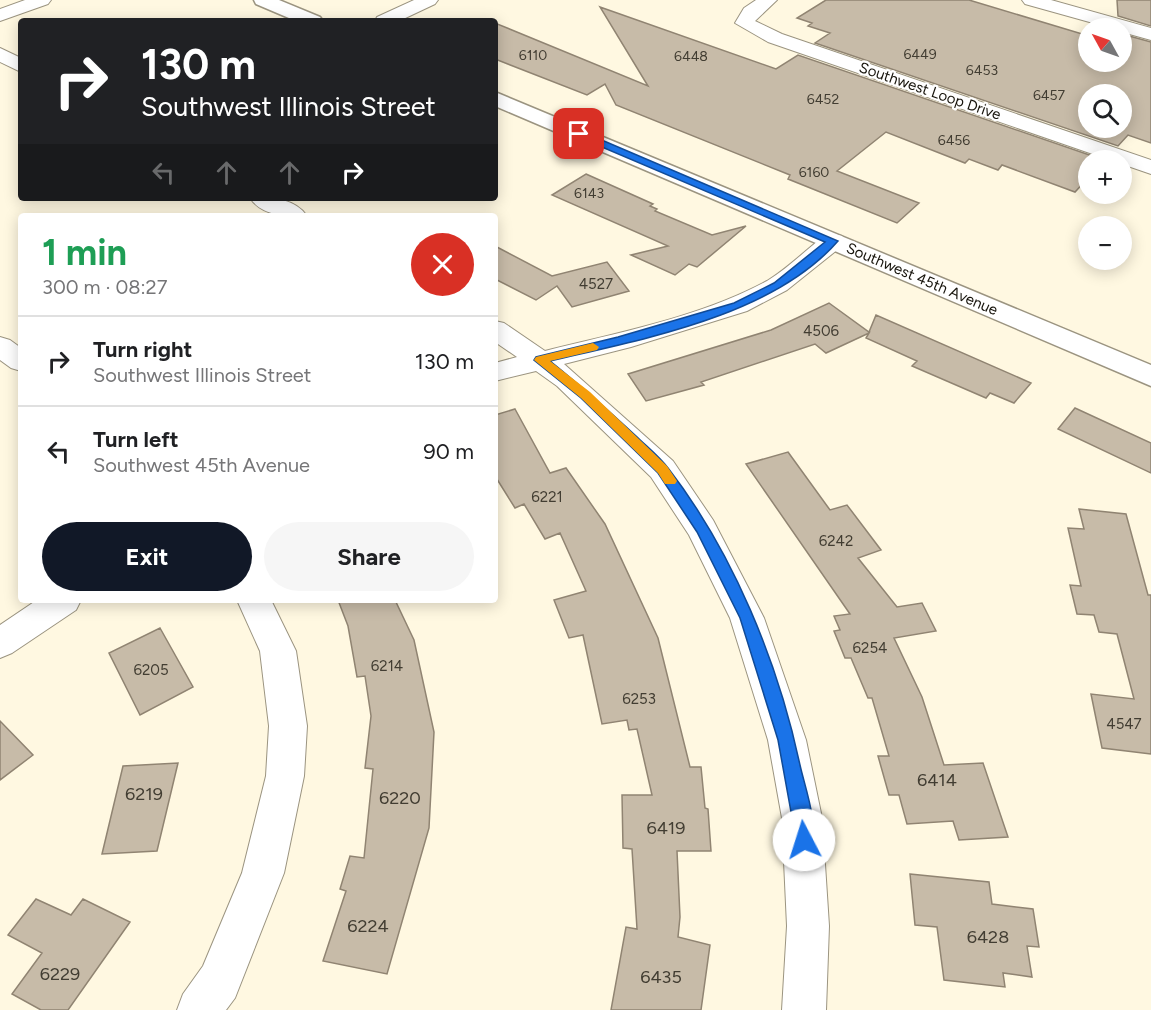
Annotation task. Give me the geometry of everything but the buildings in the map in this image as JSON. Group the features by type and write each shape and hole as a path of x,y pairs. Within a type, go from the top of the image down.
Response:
{"street":[{"path":"0,15 42,0"},
{"path":"263,0 306,18"},
{"path":"390,18 429,0"},
{"name":"Southwest Loop Drive","path":"768,0 751,12 744,23 786,42 1151,167"},
{"path":"1030,0 1151,34"},
{"path":"0,54 18,64"},
{"name":"Southwest 45th Avenue","path":"498,99 1151,376"},
{"path":"268,201 290,213"},
{"path":"498,371 621,341 738,305 778,285 833,241"},
{"path":"498,331 585,395 662,469 702,529 747,618 787,740 802,818 808,926 804,1010"},
{"path":"0,346 18,360"},
{"path":"0,643 60,603"},
{"path":"199,1010 219,982 263,873 285,776 288,726 278,651 255,603"}],"slow traffic":[{"path":"593,347 540,360 585,395 662,469 670,481"}],"route":[{"path":"579,134 833,241 792,275 758,297 718,312 621,341 540,360 585,395 662,469 702,529 747,618 787,740 804,840"}]}
